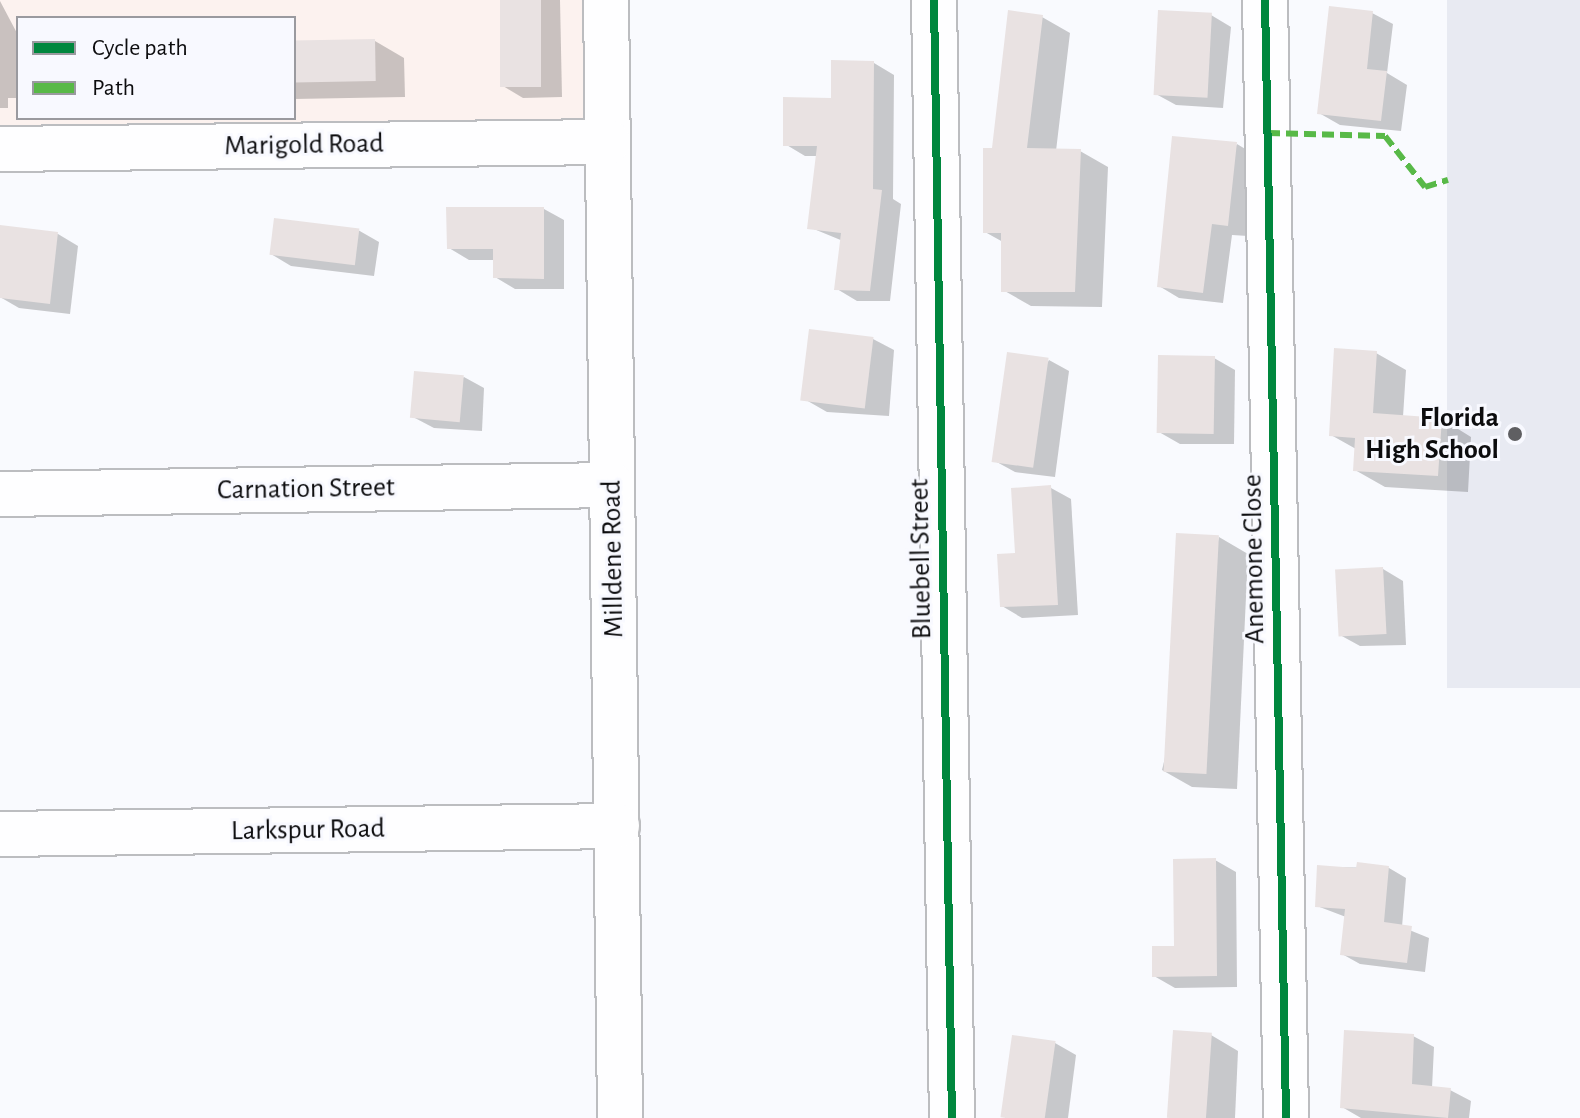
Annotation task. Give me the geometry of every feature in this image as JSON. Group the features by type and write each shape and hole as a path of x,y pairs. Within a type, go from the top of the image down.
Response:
{"street":[{"name":"Milldene Road","path":"606,0 620,1118"},
{"name":"Bluebell Street","path":"934,0 952,1118"},
{"name":"Anemone Close","path":"1265,0 1286,1118"},
{"name":"Marigold Road","path":"0,149 608,142"},
{"name":"Carnation Street","path":"0,494 612,485"},
{"name":"Larkspur Road","path":"0,834 617,826"}],"shaded area":[{"path":"0,0 609,0 611,144 0,152"},
{"name":"Florida High School","path":"1447,0 1580,0 1580,688 1447,688"}],"building":[{"path":"500,0 541,0 541,87 500,87"},
{"path":"1329,6 1373,11 1367,69 1387,71 1381,121 1317,114"},
{"path":"1008,10 1043,15 1027,148 1081,149 1075,292 1001,292 1001,233 983,233 983,148 992,148"},
{"path":"1158,10 1212,13 1207,98 1154,95"},
{"path":"375,39 376,81 296,82 296,40"},
{"path":"831,60 874,61 873,189 882,190 870,291 834,290 841,233 807,229 817,146 783,146 783,97 831,98"},
{"path":"1172,136 1237,142 1228,226 1212,224 1203,293 1157,287"},
{"path":"446,207 544,207 544,279 493,278 493,249 447,249"},
{"path":"274,218 359,228 355,265 269,255"},
{"path":"0,225 58,232 50,304 0,298"},
{"path":"809,329 874,337 865,408 800,400"},
{"path":"1334,348 1377,351 1373,413 1442,418 1438,476 1353,471 1355,438 1329,436"},
{"path":"1007,352 1049,358 1033,468 992,462"},
{"path":"1158,355 1215,356 1214,434 1157,433"},
{"path":"414,371 464,375 460,422 410,418"},
{"path":"1051,485 1058,605 1000,607 997,554 1015,553 1011,488"},
{"path":"1176,533 1219,535 1206,774 1163,772"},
{"path":"1383,567 1387,634 1339,636 1335,570"},
{"path":"1216,858 1217,976 1152,977 1152,946 1174,946 1173,859"},
{"path":"1357,862 1389,866 1384,922 1412,926 1407,963 1340,955 1345,909 1315,907 1317,865 1356,868"},
{"path":"1173,1030 1212,1033 1206,1118 1167,1118"},
{"path":"1344,1030 1414,1034 1412,1084 1451,1088 1448,1118 1340,1108"},
{"path":"1012,1035 1056,1041 1045,1118 1000,1117"}],"marked path":[{"path":"1268,133 1385,136 1425,187 1448,180"}],"cycle path":[{"path":"934,0 952,1118"},
{"path":"1265,0 1286,1118"}],"place":[{"name":"Florida High School","path":"1515,434"}]}
